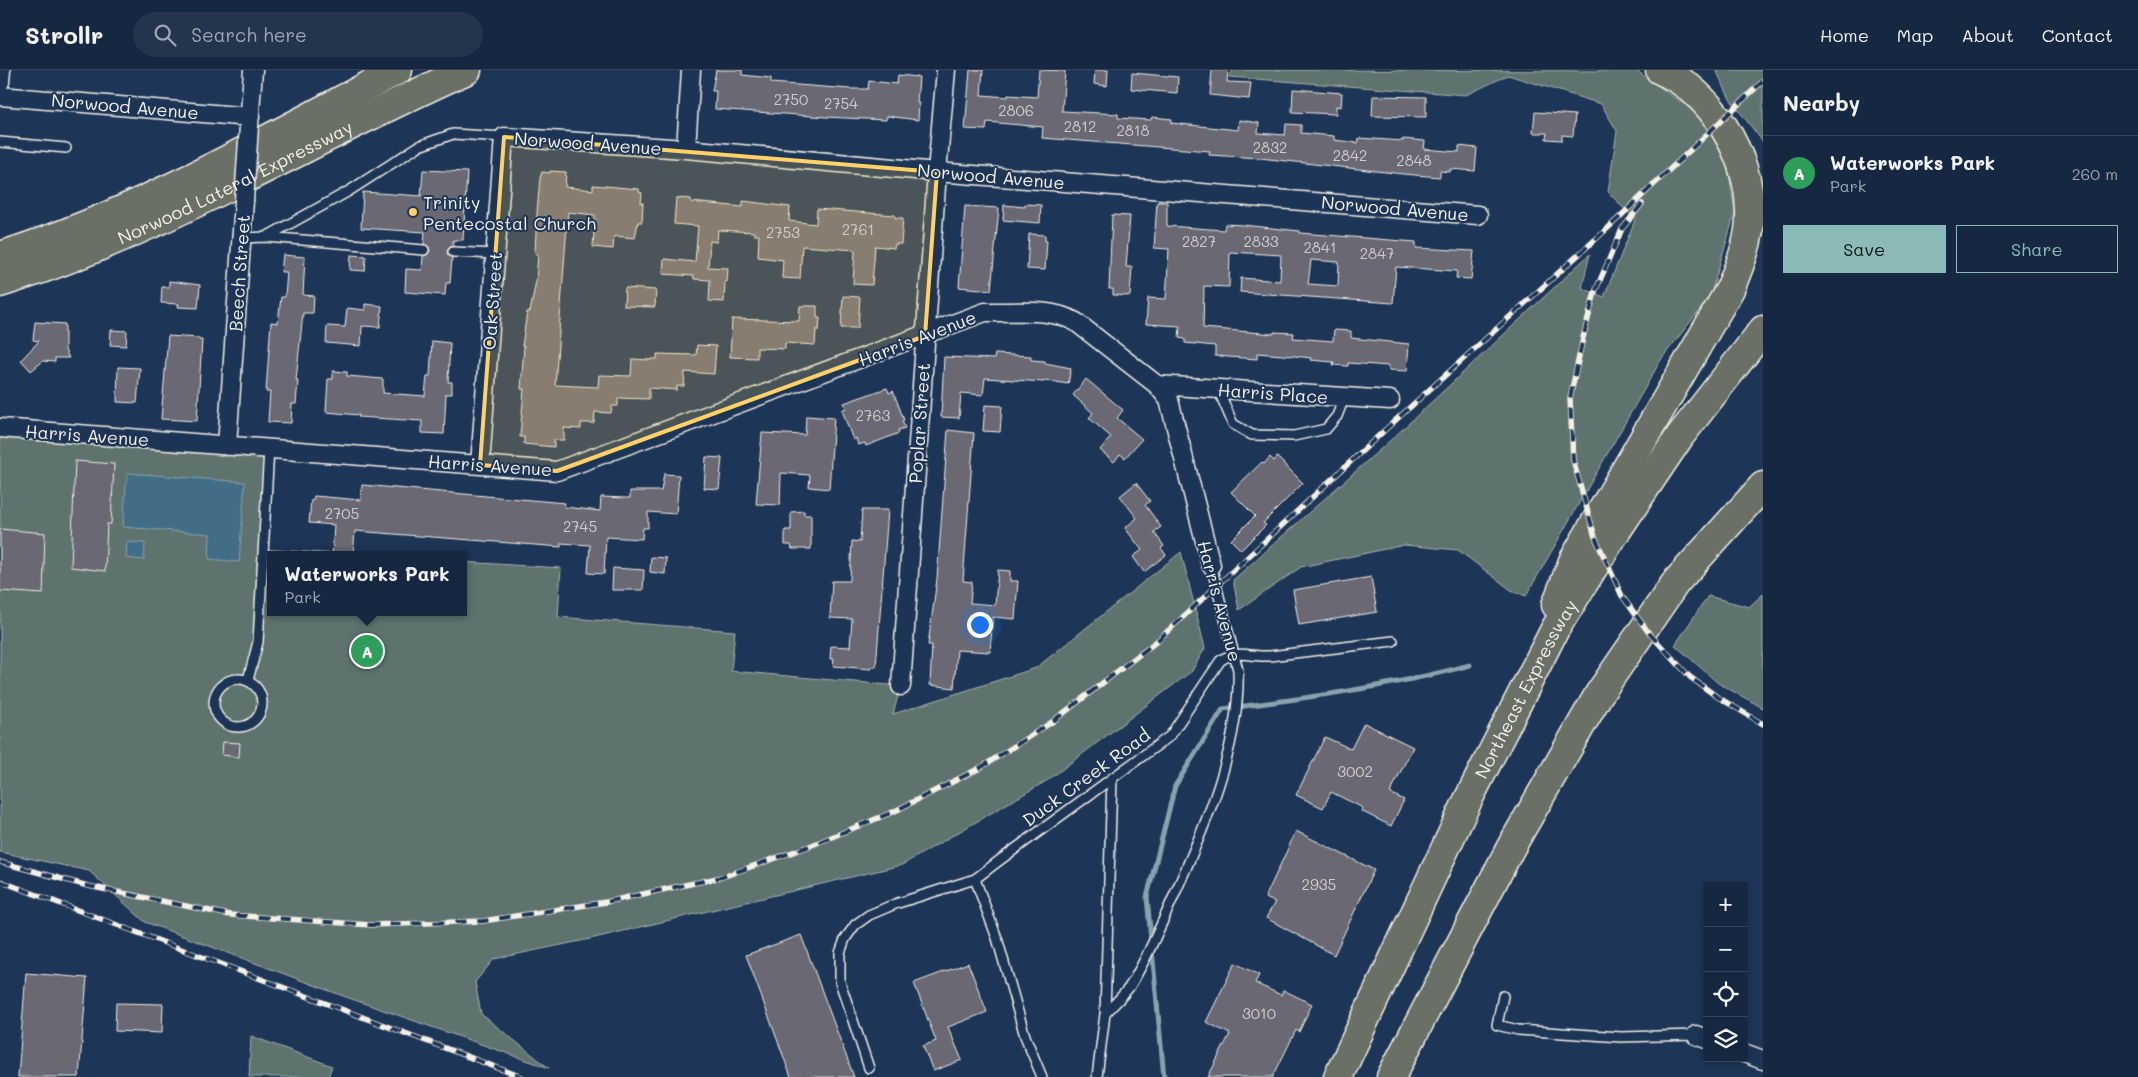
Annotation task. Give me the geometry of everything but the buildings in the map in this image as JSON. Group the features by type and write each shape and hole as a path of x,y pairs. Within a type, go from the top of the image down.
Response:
{"highway":[{"name":"Norwood Lateral Expressway","path":"0,256 52,239 194,178 398,70"},
{"name":"Norwood Lateral Expressway","path":"0,283 56,266 160,220 414,94 467,70"},
{"path":"1526,686 1572,561 1730,289 1741,262 1748,234 1750,213 1748,191 1741,163 1733,143 1704,101 1682,82 1660,70"},
{"name":"Northeast Expressway","path":"1338,1077 1468,800 1555,629 1613,536 1680,436 1763,330"},
{"path":"1391,1077 1511,847 1599,694 1676,582 1763,486"}],"street":[{"path":"0,82 1,70"},
{"name":"Beech Street","path":"227,446 253,70"},
{"path":"686,149 691,70"},
{"name":"Poplar Street","path":"901,686 925,336 946,70"},
{"name":"Norwood Avenue","path":"0,96 249,121"},
{"name":"Norwood Avenue","path":"504,137 686,149 937,172 1478,214"},
{"name":"Oak Street","path":"480,465 504,137"},
{"name":"Harris Avenue","path":"0,428 557,471 925,336 985,312 1054,313 1076,322 1157,385 1169,400 1210,565"},
{"name":"Harris Place","path":"1157,385 1390,400"},
{"path":"1748,1054 1763,1060"}],"lane":[{"path":"266,237 349,191 419,146 454,134 504,137"},
{"path":"0,142 66,148"},
{"path":"241,238 266,237 367,247 424,250"},
{"path":"453,252 496,254"},
{"path":"1218,389 1233,424 1252,435 1294,436 1326,430 1337,416 1344,398"},
{"path":"248,680 258,642 270,449"},
{"name":"Harris Avenue","path":"1105,1014 1129,987 1153,942 1194,854 1224,770 1234,726 1239,685 1238,670 1210,565"},
{"path":"1233,653 1257,657 1393,641"},
{"name":"Duck Creek Road","path":"869,1068 840,982 840,953 845,938 855,925 870,915 895,904 975,879 1170,736 1220,661 1233,653"},
{"path":"232,679 248,680 259,691 262,707 254,720 240,727 225,723 215,711 215,695 225,682 232,679"},
{"path":"1097,1077 1105,1014 1112,778"},
{"path":"975,879 997,938 1025,1036 1042,1077"},
{"path":"1503,996 1497,1024 1518,1030 1621,1037 1701,1037"}],"highlighted area":[{"path":"504,137 937,172 925,336 557,471 480,465"}],"green space":[{"path":"1233,70 1637,71 1695,112 1726,155 1735,213 1710,297 1662,358 1526,596 1511,590 1458,550 1404,545 1301,567 1239,610 1233,580 1393,438 1590,254 1582,288 1604,297 1635,220 1608,192 1617,131 1601,104 1508,75 1466,95 1229,77"},
{"path":"1716,70 1763,70 1763,142 1730,99"},
{"path":"0,428 269,449 263,549 293,551 267,551 267,616 467,616 467,562 561,568 558,617 735,631 731,671 901,686 893,714 1036,668 1181,552 1205,648 1192,671 1048,780 902,865 590,939 494,959 475,982 481,1014 549,1068 346,997 145,922 89,871 0,852"},
{"path":"1763,594 1763,708 1718,683 1675,645 1708,596 1749,607"},
{"path":"251,1036 332,1066 328,1077 249,1077"}],"water":[{"path":"127,473 245,482 239,562 209,559 210,534 123,527"},
{"path":"127,542 145,543 144,560 126,558"}],"waterway":[{"path":"1164,1077 1147,897 1175,786 1223,709 1378,686 1470,665"}],"railway":[{"path":"0,862 88,886 230,915 371,925 483,921 606,902 722,877 807,847 893,812 980,768 1052,722 1157,641 1387,428 1608,228 1763,81"},
{"path":"1642,204 1622,229 1595,292 1570,398 1573,460 1595,537 1622,596 1649,633 1690,677 1716,696 1763,724"},
{"path":"0,881 522,1077"}],"place":[{"name":"Trinity Pentecostal Church","path":"413,212"},
{"name":"Waterworks Park","path":"367,651"}]}
